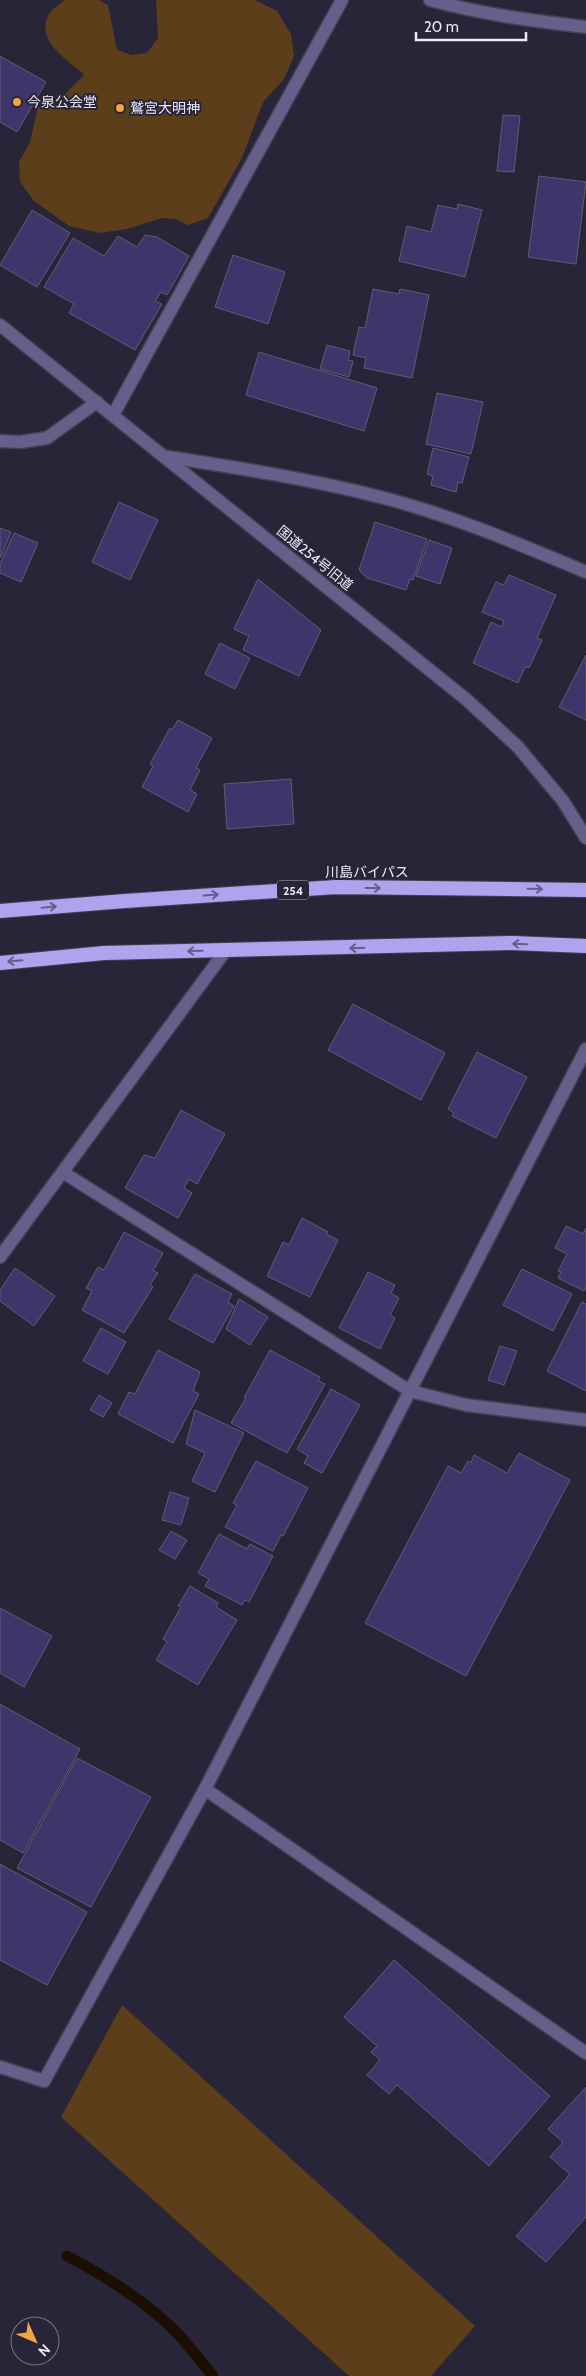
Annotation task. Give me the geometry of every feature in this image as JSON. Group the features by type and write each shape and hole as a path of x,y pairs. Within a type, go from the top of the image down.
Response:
{"highway":[{"name":"川島バイパス","path":"0,912 125,900 336,887 586,890"},
{"path":"0,963 104,953 512,943 586,946"}],"street":[{"path":"113,415 342,0"},
{"path":"430,0 475,12 528,21 586,26"},
{"name":"国道254号旧道","path":"0,326 166,456 467,700 518,747 563,801 586,838"},
{"path":"0,441 20,442 47,438 96,402"},
{"path":"166,456 286,475 382,497 493,534 586,572"},
{"path":"0,1257 64,1173 226,950"},
{"path":"0,2066 44,2081 206,1789 586,1049"},
{"path":"64,1173 410,1391 466,1405 586,1420"},
{"path":"206,1789 586,2053"}],"shaded area":[{"path":"65,0 99,0 108,5 117,50 132,55 147,53 158,38 156,0 255,0 277,11 291,34 294,56 284,79 263,102 242,158 208,218 188,225 176,219 162,218 127,229 100,233 69,226 34,201 20,182 19,162 30,142 38,107 58,101 84,75 55,50 46,34 45,26 49,14"},
{"path":"122,2005 475,2326 431,2376 349,2376 61,2117"}],"building":[{"name":"今泉公会堂","path":"0,56 46,82 17,132 0,122"},
{"path":"503,115 520,116 514,172 497,171"},
{"path":"539,176 586,182 576,264 528,257"},
{"path":"458,204 482,210 465,277 399,261 407,226 431,232 438,205 457,209"},
{"path":"32,210 70,233 37,287 0,265"},
{"path":"145,235 157,237 189,256 167,295 161,292 155,301 162,304 135,350 69,313 74,304 44,287 73,238 104,256 118,236 137,247"},
{"path":"233,255 285,272 268,324 215,307"},
{"path":"373,289 399,294 400,289 429,295 412,378 364,368 366,358 353,355 359,327 365,328"},
{"path":"327,345 350,351 348,360 353,361 349,377 320,369"},
{"path":"259,352 377,388 364,431 246,395"},
{"path":"437,393 483,402 471,454 426,444"},
{"path":"433,448 469,457 462,483 458,482 456,492 431,485 433,476 427,474"},
{"path":"119,502 158,520 130,580 92,562"},
{"path":"375,522 427,539 413,580 410,579 406,590 367,578 359,570"},
{"path":"0,528 11,532 1,557 0,557"},
{"path":"14,533 38,543 21,582 0,573 0,564"},
{"path":"429,540 452,548 440,584 416,576"},
{"path":"509,575 556,595 537,638 542,640 529,668 525,667 518,683 473,663 491,622 501,627 504,621 482,612 496,582 504,585"},
{"path":"258,579 321,630 299,676 243,650 249,636 234,629"},
{"path":"220,643 250,658 235,689 205,674"},
{"path":"586,655 586,720 559,707"},
{"path":"178,720 212,738 196,768 200,770 190,790 197,794 188,812 142,787 153,766 150,764 170,728 172,730"},
{"path":"291,779 294,824 227,829 224,784"},
{"path":"353,1004 445,1053 421,1100 328,1050"},
{"path":"477,1052 527,1077 496,1138 452,1116 454,1113 448,1109"},
{"path":"181,1110 225,1134 197,1184 189,1179 184,1188 192,1193 178,1218 125,1188 144,1155 155,1158"},
{"path":"302,1218 328,1232 326,1234 338,1240 310,1297 267,1276 283,1242 289,1245"},
{"path":"566,1226 583,1234 586,1228 586,1287 584,1291 558,1278 561,1272 558,1271 567,1254 555,1248"},
{"path":"124,1232 163,1253 153,1271 158,1273 150,1285 153,1287 124,1333 82,1310 92,1291 86,1288 98,1267 104,1270"},
{"path":"15,1268 55,1296 34,1326 0,1301 0,1290"},
{"path":"522,1269 572,1294 553,1331 503,1305"},
{"path":"368,1272 395,1285 391,1293 399,1298 390,1315 395,1318 380,1349 339,1328"},
{"path":"195,1274 232,1294 228,1302 234,1306 213,1343 169,1319"},
{"path":"239,1299 268,1317 250,1345 226,1329"},
{"path":"582,1302 586,1304 586,1391 547,1371"},
{"path":"101,1328 126,1342 108,1374 83,1361"},
{"path":"500,1346 517,1351 504,1385 488,1380"},
{"path":"158,1350 200,1372 193,1391 199,1394 173,1443 118,1414 129,1392 135,1394"},
{"path":"270,1350 320,1377 318,1381 325,1384 287,1453 231,1423"},
{"path":"331,1389 360,1405 322,1473 304,1463 308,1456 297,1449"},
{"path":"99,1395 112,1403 103,1417 90,1410"},
{"path":"195,1410 244,1433 215,1492 192,1481 205,1453 186,1444"},
{"path":"519,1453 570,1480 466,1676 365,1623 448,1466 461,1473 468,1461 471,1463 474,1455 507,1473"},
{"path":"256,1461 308,1488 273,1551 225,1527 237,1505 233,1503"},
{"path":"170,1492 189,1498 181,1525 162,1520"},
{"path":"171,1531 187,1540 175,1559 159,1550"},
{"path":"219,1534 247,1549 250,1544 273,1556 249,1602 245,1600 242,1605 205,1586 209,1579 198,1573"},
{"path":"190,1586 218,1603 216,1607 237,1620 198,1685 156,1660 167,1642 163,1639 181,1607 178,1606"},
{"path":"0,1608 52,1636 24,1687 0,1673"},
{"path":"0,1704 80,1749 23,1853 0,1840"},
{"path":"77,1758 151,1797 91,1907 17,1868"},
{"path":"0,1864 87,1912 47,1985 0,1960"},
{"path":"394,1960 550,2096 489,2166 397,2085 389,2094 367,2075 380,2060 371,2052 377,2046 344,2017"},
{"path":"586,2087 586,2217 546,2262 516,2236 570,2174 550,2157 563,2142 548,2129"}],"waterway":[{"path":"67,2256 97,2272 153,2311 178,2334 213,2376"}],"place":[{"name":"今泉公会堂","path":"17,102"},
{"name":"鷲宮大明神","path":"120,108"}]}
